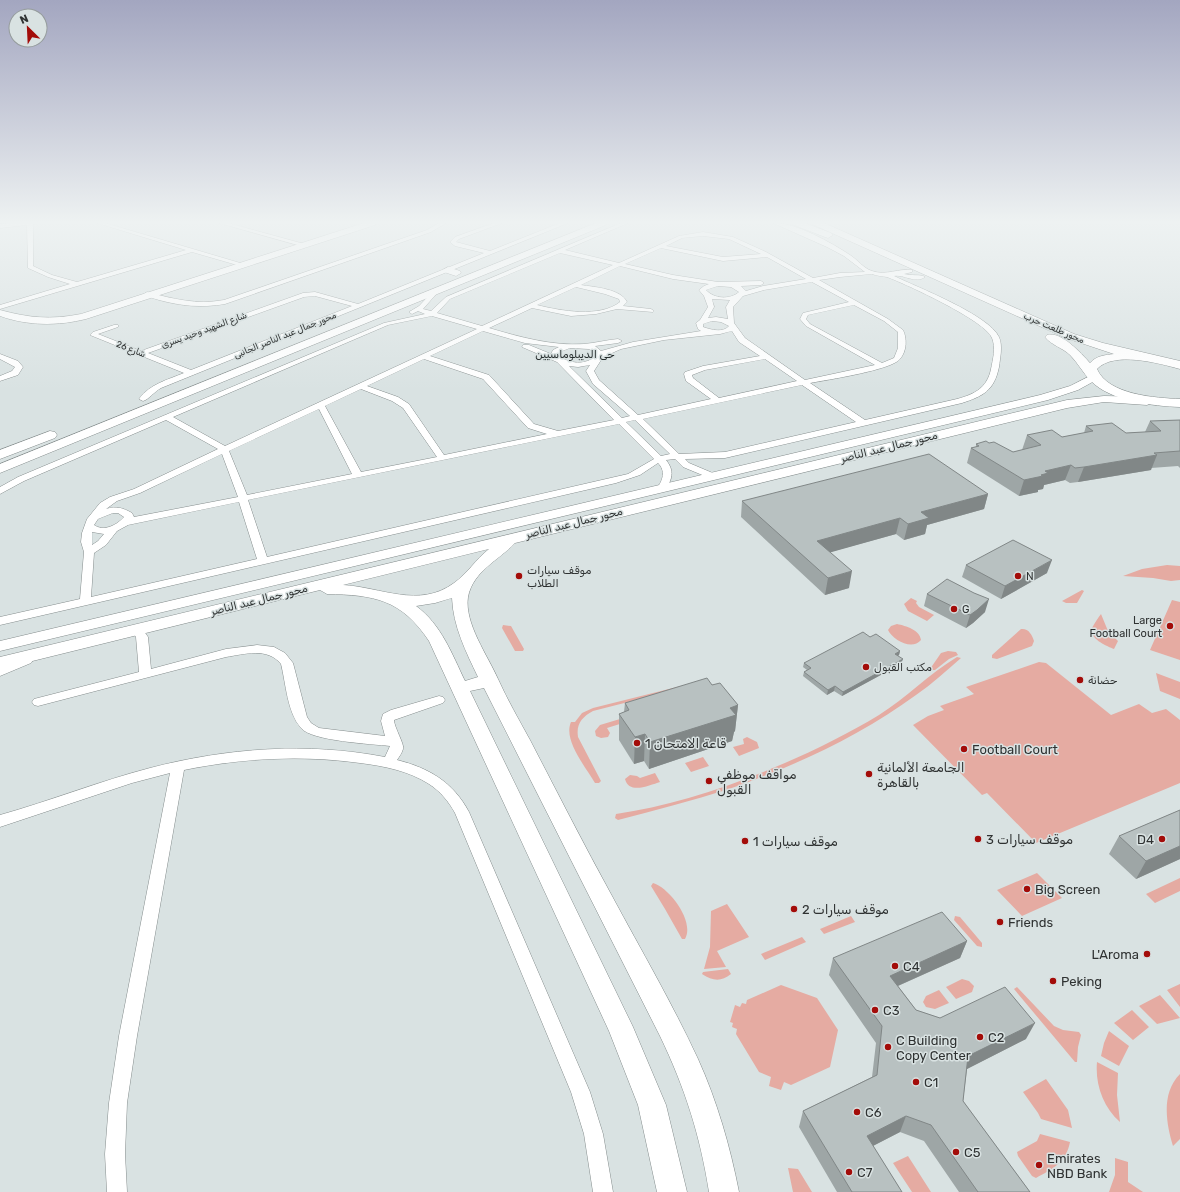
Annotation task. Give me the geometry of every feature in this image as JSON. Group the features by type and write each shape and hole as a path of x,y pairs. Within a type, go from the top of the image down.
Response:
{"main road":[{"path":"0,307 28,317 61,318 90,312 197,279"},
{"path":"99,416 436,279"},
{"path":"0,469 466,279"},
{"name":"محور طلعت حرب","path":"926,279 1047,334 1079,356 1093,375 1104,385 1120,393 1150,401 1177,404"},
{"name":"محور طلعت حرب","path":"937,279 1070,336 1099,346 1141,357"},
{"path":"0,313 27,320 71,319 97,312 149,294"},
{"path":"1068,347 1088,351 1098,349 1099,346"},
{"path":"1093,375 1093,365 1102,360 1115,357 1141,357 1180,365"},
{"name":"محور جمال عبد الناصر","path":"0,663 137,630 177,612 604,501 1044,398 1069,390 1093,375"},
{"path":"1069,390 1090,392 1094,398 1088,400"},
{"name":"محور جمال عبد الناصر","path":"0,646 131,614 177,612 304,589 1059,405 1088,400 1115,399 1150,401"},
{"path":"0,455 62,431"},
{"path":"604,501 615,513"},
{"path":"304,589 367,591 404,600 419,601 433,599 447,595 458,588 484,562 512,538"},
{"path":"466,581 460,599 460,613 467,633 592,881 661,1011 689,1070 706,1119 724,1192"},
{"path":"391,598 410,608 424,620 437,640 460,688 638,1068 652,1105 672,1192"},
{"path":"131,614 136,619 137,630"},
{"path":"460,688 490,680"}],"street":[{"path":"59,279 76,284"},
{"path":"0,307 94,279"},
{"path":"149,294 188,305 204,305 224,302 291,279"},
{"name":"محور جمال عبد الناصر الجانبى","path":"143,399 153,388 359,306 434,279"},
{"path":"0,491 21,479 386,324 424,317 431,314 436,310 441,302 448,298 494,279"},
{"path":"97,515 99,508 109,501 138,491 224,449 589,279"},
{"path":"676,279 704,292 722,298 807,279"},
{"path":"683,279 729,285 803,279"},
{"path":"89,552 102,543 113,529 126,517 243,500 559,435 882,366 892,362 898,356 902,341 901,331 886,320 811,279"},
{"path":"0,621 616,480 639,472 659,460 676,456 714,457 969,398 985,390 989,386 994,375 997,344 990,329 964,312 894,279"},
{"path":"704,292 706,287 718,284"},
{"path":"576,285 622,298 624,302 618,306"},
{"path":"729,285 742,290 740,295 732,301 729,308 732,325 742,340 863,423"},
{"path":"351,326 409,313 417,309 436,291"},
{"path":"704,292 711,307 701,322 700,328 742,340"},
{"name":"شارع الشهيد وحيد يسرى","path":"142,353 303,294 314,294 359,306"},
{"path":"854,303 812,311 805,314 803,319 808,325 882,366"},
{"path":"531,306 570,314 618,306 651,311"},
{"path":"417,309 539,351 559,361 584,364 598,358"},
{"path":"409,313 533,342 569,346 584,346 629,339 688,327 701,322 718,320 732,325"},
{"path":"712,476 686,465 593,378 591,375 591,368 598,358 606,351 618,347 688,334 724,332 732,325"},
{"name":"شارع 26","path":"116,326 94,335 191,373"},
{"path":"569,346 554,353 554,356 622,421 668,470 667,478 662,488"},
{"path":"584,346 596,350 598,358"},
{"path":"0,356 20,367 15,373 0,379"},
{"path":"423,356 478,373 491,380 531,426 559,435"},
{"path":"718,401 689,380 688,374 703,368 765,357"},
{"path":"360,386 395,399 406,406 442,458"},
{"path":"321,405 358,476"},
{"path":"166,417 224,449 263,561"},
{"path":"518,443 531,426"},
{"path":"668,470 686,465"},
{"path":"0,485 21,479"},
{"path":"126,517 129,502 138,491"},
{"path":"85,602 89,552 86,544 86,538 91,519 97,515 113,510 126,517"},
{"path":"89,526 92,529 97,530 113,529"},
{"path":"137,630 142,637 145,674"},
{"path":"38,702 242,650 257,648 270,650 281,656 287,663 298,711 306,726 316,732 394,742"},
{"path":"0,672 48,652"},
{"path":"388,763 398,749 387,721 388,717 396,712 439,700"},
{"path":"0,821 117,783 178,767 236,757 293,753 328,754 388,763 420,773 438,783 452,796 462,812 587,1108 599,1155 603,1192"},
{"path":"118,1192 115,1154 118,1103 128,1036 178,767"}],"shaded area":[{"path":"1167,565 1180,566 1180,580 1171,581 1123,576 1142,569"},
{"path":"1082,590 1084,591 1077,603 1066,603 1062,601"},
{"path":"911,598 917,601 916,603 919,607 934,615 927,621 908,611 904,604"},
{"name":"Large Football Court","path":"1172,600 1180,602 1180,660 1150,650"},
{"path":"1101,614 1108,631 1118,641 1114,649 1099,642 1093,636 1092,628"},
{"path":"897,624 915,631 921,640 917,643 908,644 898,640 890,634 888,630 891,626"},
{"path":"503,625 511,626 524,649 523,651 515,651 502,628"},
{"path":"1021,629 1026,629 1031,634 1034,641 1032,646 997,659 992,658 992,655"},
{"path":"948,651 956,652 958,655 949,659 935,670 931,670 930,669 941,653"},
{"path":"957,657 961,658 933,682 895,710 850,737 826,749 754,780 729,789 618,820 615,818 616,814 683,800 717,789 786,762 819,747 879,715"},
{"path":"1039,662 1046,663 1111,715 1139,704 1152,713 1166,709 1180,720 1180,783 1036,843 987,793 982,795 913,725 928,716 944,710 940,706 974,694 966,687"},
{"path":"1156,673 1180,682 1180,699 1160,691"},
{"path":"681,686 683,688 593,711 583,718 578,728 578,737 601,781 599,783 595,783 572,745 569,729 571,722 575,722 582,713 593,708"},
{"path":"620,719 623,723 607,728 610,733 608,737 601,738 596,736 595,731 600,725"},
{"path":"747,737 757,742 759,748 739,756 733,747 744,744 743,739"},
{"path":"703,757 709,766 691,772 685,763"},
{"path":"655,773 660,782 646,787 631,787 627,784 625,779 630,775 640,778"},
{"path":"1037,873 1062,898 1022,916 997,890"},
{"path":"1180,878 1180,891 1155,903 1146,894"},
{"path":"653,883 667,891 679,906 687,924 685,939 682,939 651,886"},
{"path":"727,904 749,937 717,951 726,967 704,969 710,947 711,911"},
{"path":"851,916 855,922 824,934 820,929"},
{"path":"955,916 960,917 982,943 982,947 977,946 954,920"},
{"path":"802,937 806,942 765,960 761,954"},
{"path":"728,969 731,974 717,980 702,974 703,972"},
{"path":"962,979 969,981 974,986 972,992 956,999 946,987"},
{"path":"1180,984 1180,1007 1167,990"},
{"path":"781,985 817,998 838,1030 830,1067 791,1085 784,1082 781,1090 769,1086 771,1077 759,1072 736,1034 737,1029 732,1027 733,1023 730,1022 735,1005 740,1007 742,1003 746,1004 747,1000"},
{"path":"1017,987 1054,1026 1063,1030 1079,1032 1081,1035 1078,1047 1077,1062 1075,1062 1014,989"},
{"path":"939,990 949,1003 935,1009 926,1007 923,1002 926,996"},
{"path":"1160,995 1180,1018 1157,1024 1139,1006"},
{"path":"1132,1010 1149,1027 1133,1040 1114,1023"},
{"path":"1109,1031 1129,1046 1119,1066 1101,1056"},
{"path":"1097,1062 1118,1073 1117,1095 1120,1122 1109,1109 1101,1095 1097,1079"},
{"path":"1180,1074 1180,1139 1173,1146 1168,1128 1167,1108 1170,1090"},
{"path":"1046,1079 1068,1110 1072,1128 1041,1119 1023,1092"},
{"path":"1040,1134 1070,1142 1062,1160 1053,1168 1036,1178 1032,1176 1018,1156 1017,1152 1037,1141"},
{"path":"908,1156 931,1192 912,1192 893,1163"},
{"path":"1115,1158 1128,1162 1128,1182 1143,1192 1109,1192 1115,1175"},
{"path":"788,1168 798,1169 812,1192 793,1192"}],"building":[{"path":"1180,420 1180,451 1154,453 1157,455 1084,467 1075,468 1071,465 1045,471 1048,473 1041,475 1043,476 1024,480 971,448 979,446 976,444 986,441 989,443 994,442 1013,452 1041,445 1027,435 1052,430 1062,437 1093,431 1086,426 1112,423 1126,433 1161,431 1150,421"},
{"path":"929,454 988,494 921,512 929,518 908,524 900,518 817,541 852,571 828,578 742,501"},
{"path":"1013,540 1052,560 1005,586 966,565"},
{"path":"947,579 989,599 970,615 927,594"},
{"name":"مكتب القبول","path":"863,632 870,637 876,634 900,651 895,654 903,659 843,692 835,686 828,690 804,672 811,668 804,663"},
{"path":"707,678 712,685 720,683 738,705 730,708 736,715 650,742 645,734 635,737 619,714 629,710 625,703"},
{"path":"1180,810 1180,846 1146,861 1119,836"},
{"path":"942,912 967,941 890,976 916,1010 940,1018 1005,987 1035,1023 968,1056 963,1101 1030,1192 978,1192 931,1125 906,1116 867,1136 902,1192 852,1192 803,1111 877,1075 882,1026 833,958"}],"place":[{"name":"موقف سيارات الطلاب","path":"519,576"},
{"name":"N","path":"1018,576"},
{"name":"G","path":"954,609"},
{"name":"Large Football Court","path":"1170,626"},
{"name":"مكتب القبول","path":"866,667"},
{"name":"حضانة","path":"1080,680"},
{"name":"قاعة الامتحان 1","path":"637,743"},
{"name":"Football Court","path":"964,749"},
{"name":"الجامعة الألمانية بالقاهرة","path":"869,774"},
{"name":"مواقف موظفي القبول","path":"709,781"},
{"name":"موقف سيارات 3","path":"978,839"},
{"name":"D4","path":"1162,839"},
{"name":"موقف سيارات 1","path":"745,841"},
{"name":"Big Screen","path":"1027,889"},
{"name":"موقف سيارات 2","path":"794,909"},
{"name":"Friends","path":"1000,922"},
{"name":"L'Aroma","path":"1147,954"},
{"name":"C4","path":"895,966"},
{"name":"Peking","path":"1053,981"},
{"name":"C3","path":"875,1010"},
{"name":"C2","path":"980,1037"},
{"name":"C Building Copy Center","path":"888,1047"},
{"name":"C1","path":"916,1082"},
{"name":"C6","path":"857,1112"},
{"name":"C5","path":"956,1152"},
{"name":"Emirates NBD Bank","path":"1039,1165"},
{"name":"C7","path":"849,1172"}],"district":[{"name":"حى الديبلوماسيين","path":"575,354"}]}
